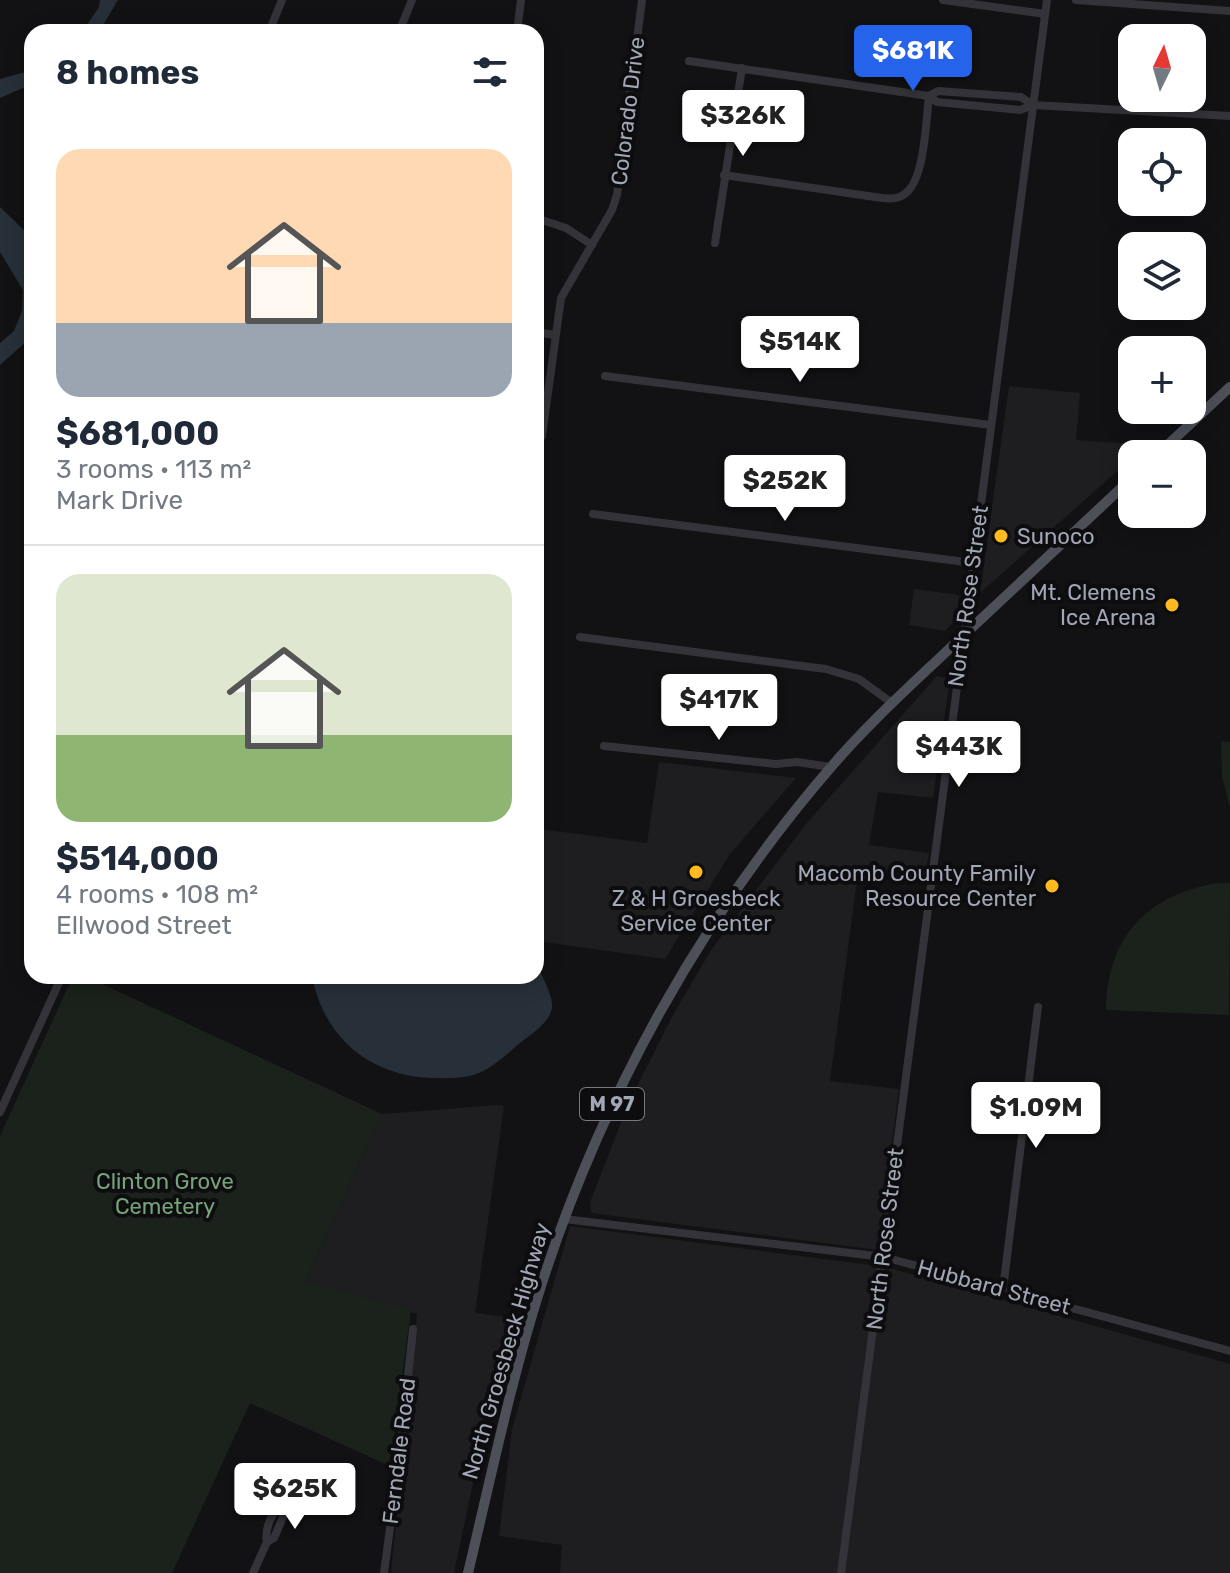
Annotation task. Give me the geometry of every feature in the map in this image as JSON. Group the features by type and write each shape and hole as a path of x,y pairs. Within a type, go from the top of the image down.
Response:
{"main road":[{"path":"1174,440 1229,390"},
{"name":"North Groesbeck Highway","path":"468,1573 521,1355 564,1219 614,1102 677,982 743,880 831,767 892,703 1118,491"}],"street":[{"path":"272,24 282,0"},
{"path":"402,24 412,0"},
{"path":"518,24 521,0"},
{"name":"Colorado Drive","path":"544,420 561,298 612,210 617,195 642,0"},
{"path":"943,0 986,3 1045,14"},
{"name":"North Rose Street","path":"841,1573 1047,0"},
{"path":"1076,0 1230,11"},
{"path":"689,61 929,96 938,91 1021,97 1033,105 1230,116"},
{"path":"715,243 742,68"},
{"path":"724,175 882,198 903,196 917,176 929,96"},
{"path":"544,221 566,228 592,245"},
{"path":"544,333 555,335"},
{"path":"605,376 991,425"},
{"path":"593,514 973,563"},
{"path":"580,637 826,669 859,679 892,703"},
{"path":"604,746 831,767"},
{"path":"0,1112 58,984"},
{"path":"1003,1289 1038,1007"},
{"name":"Hubbard Street","path":"564,1219 884,1257 1230,1351"},
{"name":"Ferndale Road","path":"384,1573 413,1329"},
{"path":"253,1573 267,1542 274,1538 294,1482"}],"shaded area":[{"path":"100,0 118,0 104,24 87,24"},
{"path":"24,72 24,88 0,98 0,79"},
{"path":"0,207 24,230 24,344 0,365 0,343 14,331 22,311 23,290 0,252"},
{"path":"1009,386 1080,393 1076,440 1118,443 1118,470 980,593"},
{"path":"914,589 959,595 957,618 945,631 909,625"},
{"path":"937,676 950,679 933,798 878,792 869,845 929,853 924,880 858,873 830,1081 899,1089 878,1250 591,1213 590,1202 630,1100 672,1017 711,950 806,824"},
{"path":"659,762 796,778 730,854 665,959 544,942 544,830 647,843"},
{"path":"544,980 552,1003 551,1012 544,1023 490,1067 469,1076 432,1078 389,1070 353,1050 327,1018 314,984 544,984"},
{"path":"504,1106 475,1313 513,1318 481,1445 454,1573 391,1573 417,1314 306,1281 382,1114"},
{"path":"570,1226 886,1267 1230,1364 1230,1573 560,1573 562,1545 499,1536 512,1429"}],"green space":[{"path":"1221,741 1230,742 1230,807 1222,777"},
{"path":"1217,883 1230,883 1229,1015 1106,1010 1114,961 1123,941 1136,924 1151,909 1170,898"},
{"name":"Clinton Grove Cemetery","path":"69,984 102,984 382,1114 306,1281 411,1310 390,1466 250,1403 172,1573 0,1573 0,1136"}],"place":[{"name":"Sunoco","path":"1001,536"},
{"name":"Mt. Clemens Ice Arena","path":"1172,605"},
{"name":"Z & H Groesbeck Service Center","path":"696,872"},
{"name":"Macomb County Family Resource Center","path":"1052,886"}]}
